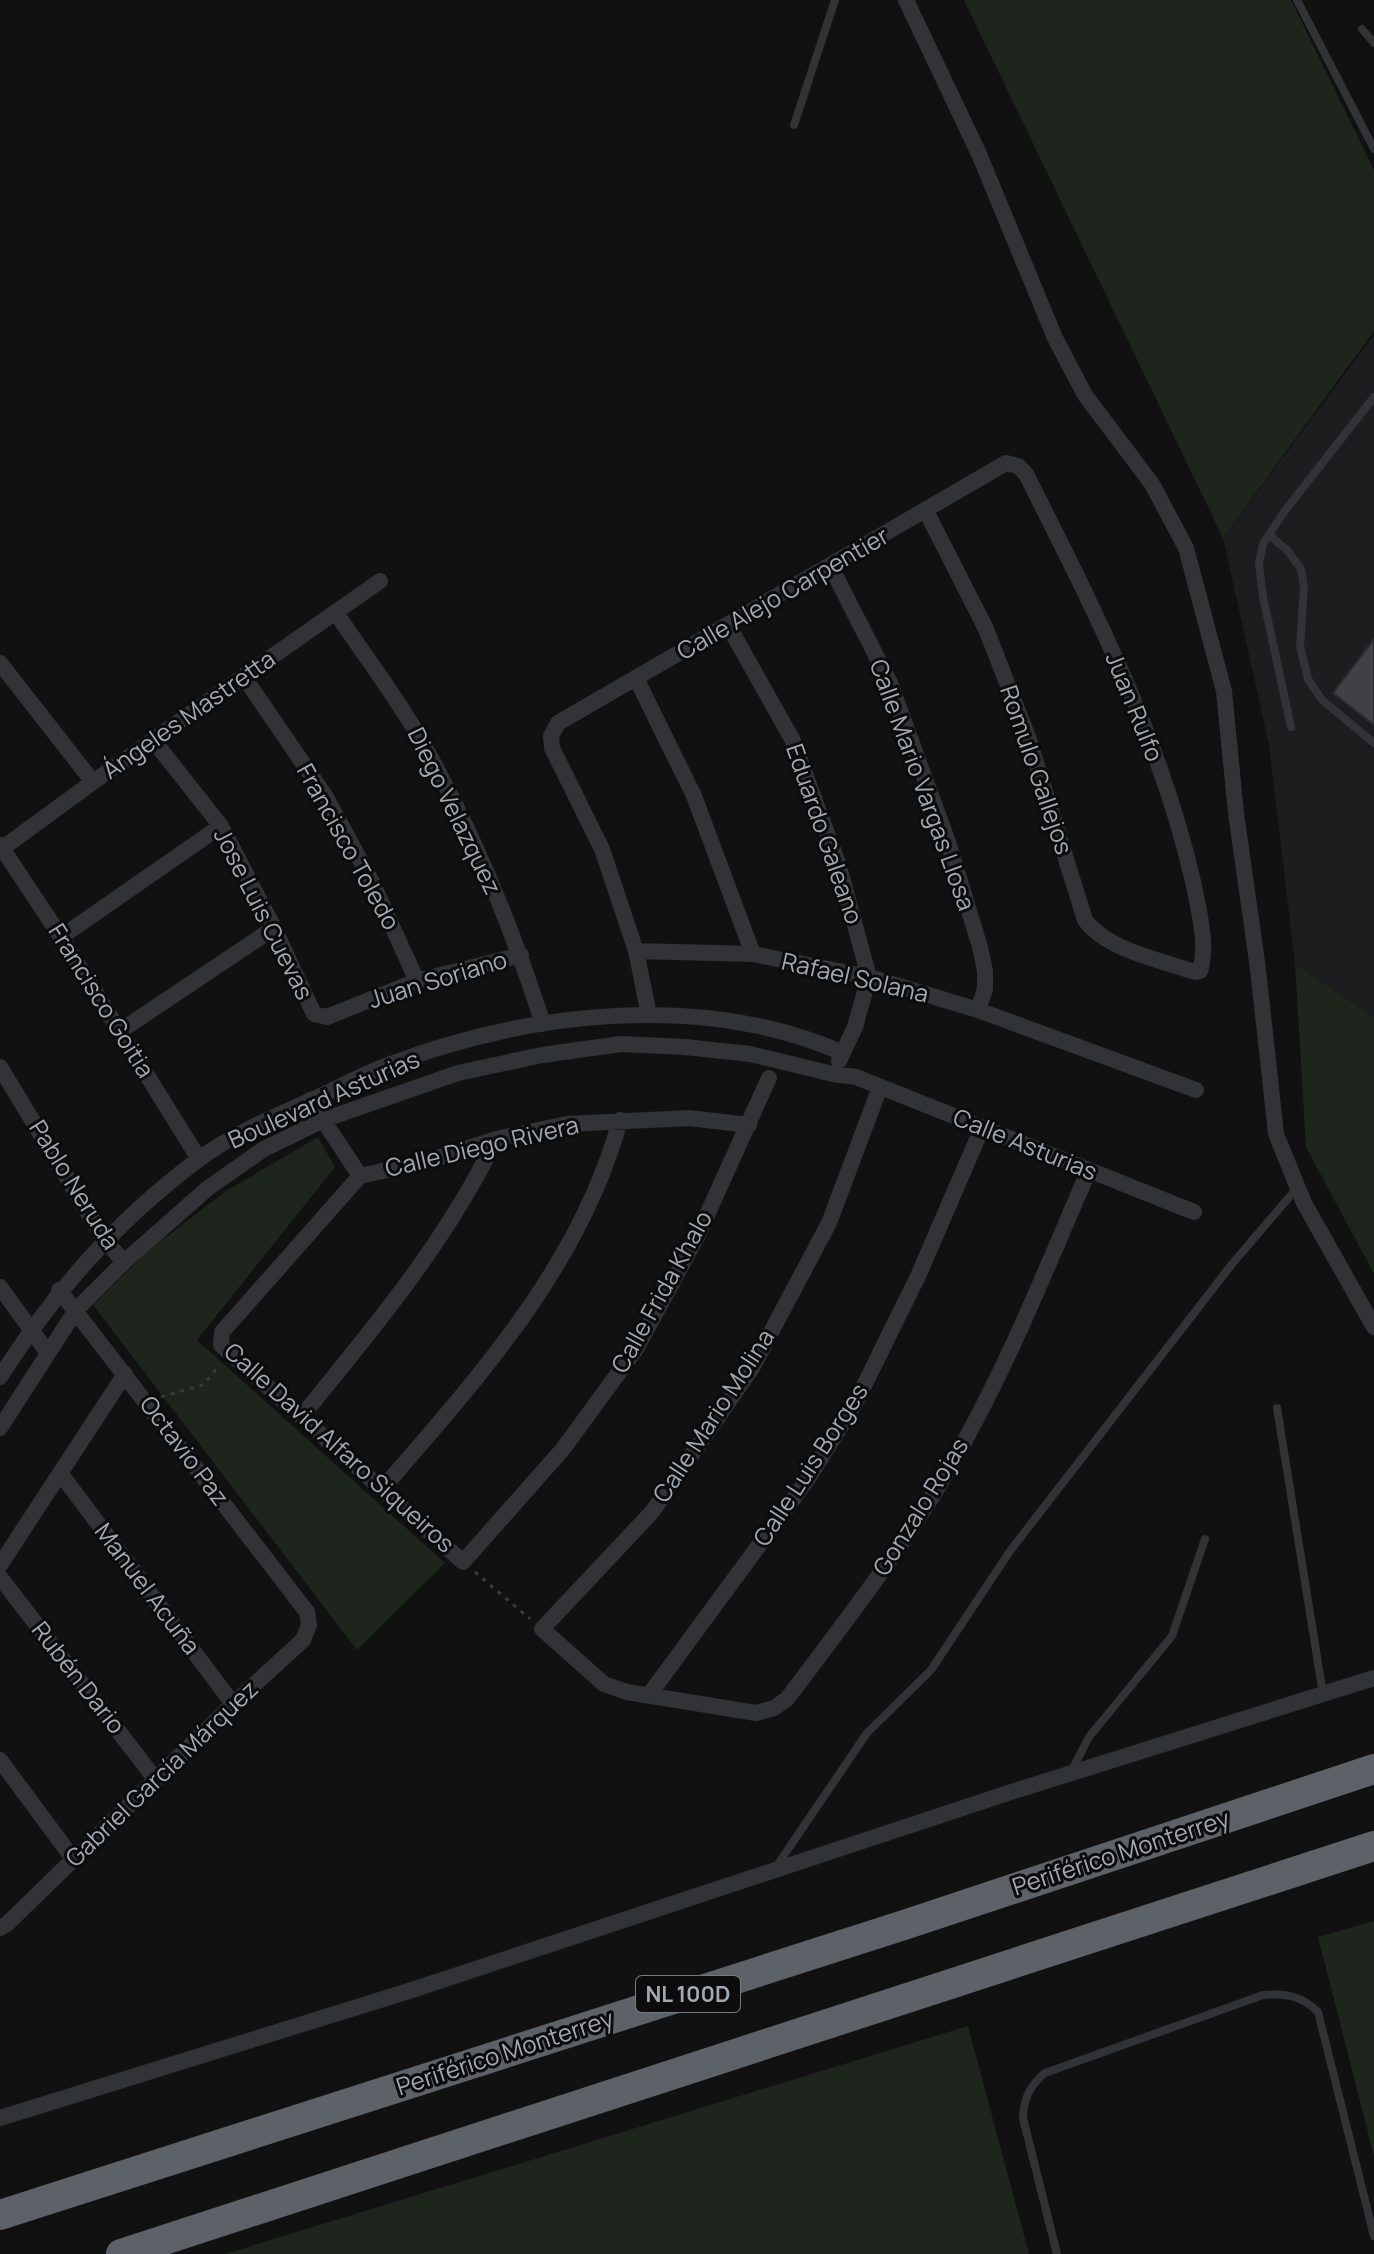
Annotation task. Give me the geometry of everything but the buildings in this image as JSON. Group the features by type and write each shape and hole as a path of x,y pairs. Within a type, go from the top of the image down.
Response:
{"highway":[{"name":"Periférico Monterrey","path":"0,2215 904,1925 1374,1769"},
{"path":"121,2254 1374,1846"}],"street":[{"path":"906,0 979,154 1055,338 1085,395 1152,484 1186,548 1224,691 1276,1134 1297,1188 1374,1327"},
{"name":"Calle Alejo Carpentier","path":"636,951 602,849 552,748 551,736 558,723 637,680 1006,463"},
{"name":"Juan Rulfo","path":"1006,463 1018,466 1026,474 1076,573 1126,683 1162,775 1198,904 1203,960 1200,971 1195,972"},
{"name":"Romulo Gallejos","path":"926,511 986,629 1023,724 1085,920 1095,933 1109,942 1195,972"},
{"name":"Calle Mario Vargas Llosa","path":"831,567 890,683 948,842 985,971 985,989 978,1010"},
{"name":"Ángeles Mastretta","path":"1,848 380,581"},
{"name":"Diego Velazquez","path":"336,613 412,726 477,849 521,955 543,1024"},
{"name":"Eduardo Galeano","path":"728,625 792,739 838,863 869,977"},
{"path":"0,663 93,782"},
{"name":"Francisco Toledo","path":"244,677 326,797 372,882 417,981"},
{"path":"637,680 694,796 753,954"},
{"name":"Jose Luis Cuevas","path":"153,740 221,826 274,928 312,1012"},
{"path":"61,937 221,826"},
{"name":"Francisco Goitia","path":"1,848 61,937 199,1159"},
{"path":"120,1031 274,928"},
{"path":"636,951 649,1015"},
{"name":"Rafael Solana","path":"636,951 753,954 869,977 978,1010 1196,1090"},
{"name":"Juan Soriano","path":"312,1012 327,1017 417,981 521,955"},
{"path":"833,1074 855,1027 869,977"},
{"name":"Boulevard Asturias","path":"0,1377 59,1290 104,1239 199,1159 252,1127 387,1066 463,1041 543,1024 649,1015 769,1029 799,1036 843,1053"},
{"name":"Boulevard Asturias","path":"0,1428 76,1310 124,1262 208,1188 264,1149 323,1120 458,1073 542,1055 621,1044 750,1054 833,1074"},
{"path":"843,1053 856,1077"},
{"name":"Pablo Neruda","path":"0,1067 104,1239 124,1262"},
{"name":"Calle Asturias","path":"833,1074 856,1077 1194,1212"},
{"name":"Calle Frida Khalo","path":"463,1562 563,1449 636,1349 697,1237 769,1078"},
{"name":"Calle Mario Molina","path":"542,1629 652,1512 752,1368 829,1223 880,1087"},
{"name":"Calle Diego Rivera","path":"310,1100 360,1176"},
{"name":"Calle Diego Rivera","path":"222,1332 360,1176 428,1161 496,1139 567,1124 689,1118 749,1125"},
{"path":"382,1489 473,1383 557,1265 592,1199 611,1153 620,1120"},
{"name":"Calle Luis Borges","path":"649,1695 807,1480 856,1402 919,1274 982,1128"},
{"path":"301,1417 400,1295 453,1219 496,1139"},
{"name":"Gonzalo Rojas","path":"542,1629 604,1684 627,1692 756,1713 774,1708 787,1699 894,1556 960,1450 1019,1329 1089,1170"},
{"path":"0,1287 48,1353"},
{"name":"Octavio Paz","path":"59,1290 307,1612"},
{"name":"Calle David Alfaro Siqueiros","path":"222,1332 221,1345 229,1354 463,1562"},
{"path":"0,1565 125,1374"},
{"name":"Manuel Acuña","path":"61,1474 233,1704"},
{"name":"Rubén Dario","path":"0,1577 156,1780"},
{"name":"Gabriel García Márquez","path":"0,1928 303,1640 309,1625 307,1612"},
{"path":"0,2118 409,1991 1069,1774 1374,1678"},
{"path":"0,1760 74,1860"}],"lane":[{"path":"794,125 835,0"},
{"path":"1297,0 1374,149"},
{"path":"1362,29 1374,43"},
{"path":"1291,727 1260,575 1261,554 1269,535 1374,397"},
{"path":"1269,535 1288,551 1301,569 1304,587 1300,646 1308,679 1322,700 1374,743"},
{"path":"773,1871 867,1733 931,1670 1010,1551 1232,1264 1297,1188"},
{"path":"1277,1408 1323,1695"},
{"path":"1069,1774 1089,1737 1172,1636 1205,1539"},
{"path":"1057,2254 1023,2118 1023,2104 1036,2080 1045,2073 1272,1994 1307,2001 1318,2012 1374,2236"}],"path":[{"path":"146,1401 203,1385 229,1354"},
{"path":"463,1562 542,1629"}],"shaded area":[{"path":"964,0 1291,0 1374,170 1374,331 1223,538"},
{"path":"1374,335 1374,1017 1295,964 1269,745 1223,538"},
{"path":"1295,964 1374,1017 1374,1274 1306,1147"},
{"path":"318,1137 335,1167 197,1340 445,1563 357,1650 93,1305 148,1251 226,1191"},
{"path":"1374,1921 1374,2156 1318,1937"},
{"path":"968,2026 1029,2254 225,2254"}]}
